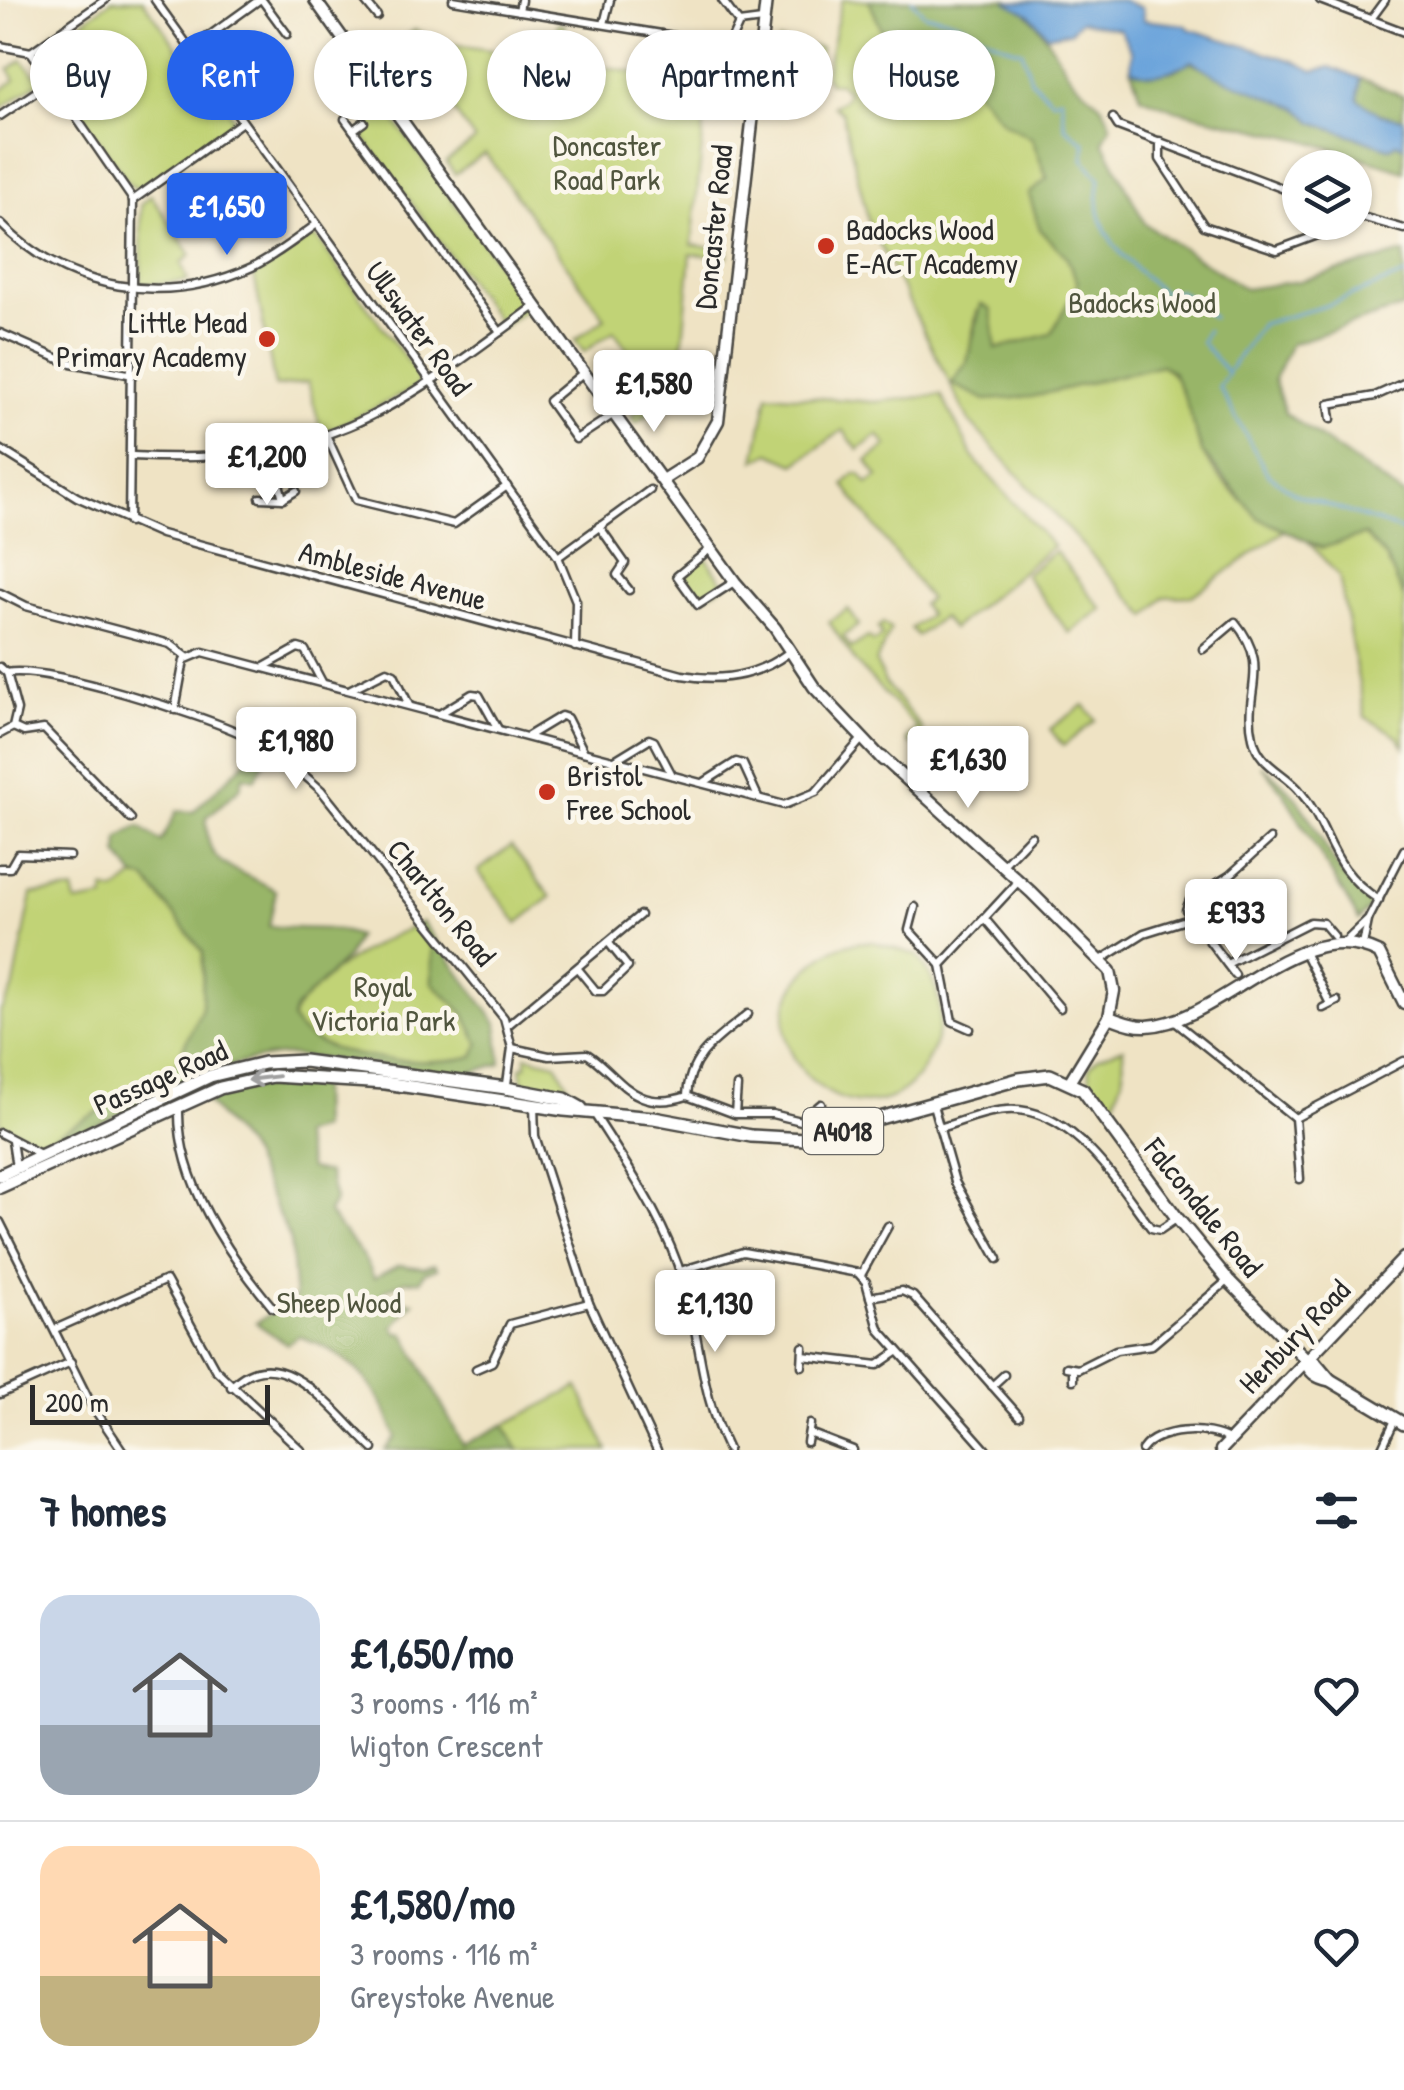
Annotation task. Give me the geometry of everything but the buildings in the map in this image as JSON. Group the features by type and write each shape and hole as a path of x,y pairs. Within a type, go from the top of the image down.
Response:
{"main road":[{"name":"Passage Road","path":"0,1175 210,1076 251,1065 304,1061 751,1136 804,1139 1040,1074 1070,1081"},
{"name":"Passage Road","path":"0,1187 239,1082 287,1076 505,1094"},
{"name":"Falcondale Road","path":"1070,1081 1087,1095 1176,1218 1228,1280 1306,1359 1320,1379 1330,1380 1400,1422"}],"street":[{"path":"62,30 104,0"},
{"name":"Ullswater Road","path":"154,0 177,30"},
{"path":"218,30 260,0 284,30"},
{"path":"315,0 770,626 772,636 777,637 861,740 1103,966 1112,982 1109,1017 1070,1081"},
{"path":"364,0 376,16"},
{"path":"453,0 639,30"},
{"path":"518,11 521,0"},
{"path":"604,24 610,0"},
{"path":"722,0 739,23"},
{"name":"Doncaster Road","path":"761,30 766,0"},
{"path":"1320,0 1404,32"},
{"path":"1371,20 1385,0"},
{"path":"739,23 762,20"},
{"path":"736,30 739,23"},
{"path":"0,46 30,52"},
{"path":"0,116 30,95"},
{"path":"1112,118 1118,126 1282,187"},
{"path":"76,120 134,200 129,522"},
{"path":"346,120 500,332"},
{"name":"Doncaster Road","path":"664,479 698,458 718,421 750,120"},
{"path":"134,200 242,122"},
{"name":"Ullswater Road","path":"242,122 558,557 576,601 575,647"},
{"path":"353,130 364,122"},
{"path":"1160,142 1160,160 1204,226 1277,250 1302,240"},
{"path":"1372,222 1404,229"},
{"path":"0,223 54,265 102,284 134,289 183,288 234,274 274,254 317,224"},
{"path":"133,456 206,458 271,452 328,436 381,414 431,383 536,306"},
{"path":"0,333 66,362 133,375"},
{"path":"584,372 549,401 576,439 614,414"},
{"path":"1331,419 1329,404 1375,396 1404,382"},
{"path":"328,436 356,500 454,524 506,486"},
{"name":"Ambleside Avenue","path":"0,449 76,496 129,522 232,555 575,647 712,679 752,673 788,653"},
{"path":"271,452 282,499"},
{"path":"558,557 650,490"},
{"path":"260,498 282,499 296,491"},
{"path":"598,526 625,563 617,575 629,590"},
{"path":"711,548 678,578 700,606 735,582"},
{"path":"0,593 26,606 170,644 186,657"},
{"path":"1203,649 1235,622 1244,632 1258,670 1250,708 1253,740 1260,757 1298,789 1343,872 1379,900"},
{"path":"263,668 298,648 305,650 322,684"},
{"path":"186,657 202,652 790,804 810,796 861,740"},
{"path":"175,710 186,657"},
{"path":"0,734 13,727 18,716 3,670"},
{"name":"Charlton Road","path":"3,670 37,674 175,710 259,742 322,790 448,944 508,1025 512,1048 505,1094"},
{"path":"349,690 387,671 394,674 410,706"},
{"path":"439,714 472,694 479,696 499,730"},
{"path":"527,737 561,716 567,718 585,753"},
{"path":"13,727 24,732 44,729 131,819"},
{"path":"613,760 649,739 654,741 673,776"},
{"path":"703,784 736,762 743,764 758,798"},
{"path":"1000,868 1031,836"},
{"path":"1235,976 1189,919 1190,900 1229,876 1270,839"},
{"path":"1363,945 1368,920 1404,850"},
{"path":"0,868 10,868 18,854 70,856"},
{"path":"940,965 1017,884"},
{"path":"915,907 909,930 940,965 952,1021 970,1029"},
{"path":"508,1025 640,915"},
{"path":"984,919 1060,1008"},
{"path":"1103,966 1144,933 1189,919"},
{"path":"1109,1017 1145,1027 1172,1020 1274,964 1346,941 1368,920"},
{"path":"1227,964 1293,930 1318,922 1334,936"},
{"path":"1293,930 1297,938"},
{"path":"1346,941 1379,953 1404,1003"},
{"path":"578,969 596,991 603,991 628,967 608,942"},
{"path":"1305,954 1330,1004"},
{"path":"687,1096 690,1072 699,1055 748,1014"},
{"path":"1172,1020 1287,1116 1295,1118 1404,1060"},
{"path":"723,1021 728,1030"},
{"path":"512,1048 549,1056 587,1054 630,1092 662,1098 687,1096 735,1114 772,1114 801,1121 820,1104"},
{"path":"735,1114 737,1086"},
{"path":"534,1099 535,1136 589,1303 657,1450"},
{"path":"772,1114 774,1104"},
{"path":"933,1105 955,1182 998,1259"},
{"path":"939,1128 1011,1109 1036,1116 1078,1136 1151,1228 1160,1230 1176,1218"},
{"path":"587,1110 610,1133 657,1213 680,1271 705,1395 728,1450"},
{"path":"174,1111 192,1179 244,1272 273,1308"},
{"path":"610,1113 610,1133"},
{"path":"1295,1118 1300,1179"},
{"path":"0,1133 46,1156"},
{"path":"11,1140 17,1152 16,1169"},
{"path":"0,1222 70,1362 122,1450"},
{"path":"861,1275 888,1226"},
{"path":"680,1271 743,1252 861,1275"},
{"name":"Henbury Road","path":"1221,1450 1403,1262"},
{"path":"861,1275 879,1328 986,1450"},
{"path":"54,1330 166,1280 202,1350 231,1387 301,1450"},
{"path":"1073,1380 1070,1368 1116,1350 1152,1345 1228,1280"},
{"path":"870,1297 902,1291 913,1296 1020,1416"},
{"path":"476,1369 488,1368 510,1324 589,1303"},
{"path":"802,1366 803,1352 878,1364 897,1352"},
{"path":"0,1394 70,1362"},
{"path":"231,1387 242,1376 261,1368 293,1374 373,1450"},
{"path":"992,1386 1004,1375"},
{"path":"1382,1450 1400,1422"},
{"path":"807,1442 809,1428 853,1450"},
{"path":"1142,1450 1156,1437 1213,1432 1230,1440"}],"green space":[{"path":"112,0 143,0 167,33 167,120 232,120 228,128 140,189 131,186 84,120 147,120 147,30 71,30"},
{"path":"842,0 869,0 882,30 853,30 853,120 995,120 995,113 1003,122 1032,138 1047,179 1030,194 1040,229 1066,256 1078,283 1052,334 995,349 991,310 977,311 967,362 952,383 1030,397 1161,365 1183,391 1207,460 1249,507 1284,531 1192,596 1164,597 1147,616 969,421 869,223 842,112 833,106 844,100 847,92 839,83 833,83 833,39"},
{"name":"Badocks Wood","path":"869,0 1007,0 1018,6 1036,22 1071,76 1103,108 1111,125 1103,141 1145,224 1245,289 1299,281 1404,253 1404,307 1291,344 1274,379 1285,413 1404,496 1404,598 1387,559 1365,535 1322,548 1258,518 1202,452 1172,371 1161,365 1031,397 986,400 952,384 967,362 981,304 991,310 996,349 1051,334 1078,283 1066,256 1040,229 1029,194 1047,178 1032,138 1003,122 995,113 995,30 882,30"},
{"name":"Doncaster Road Park","path":"467,46 487,49 487,120 606,120 606,68 626,71 626,120 704,120 692,245 728,250 727,257 691,254 678,392 636,423 631,416 660,394 614,331 584,352 575,340 605,318 485,153 455,174 446,162 475,140 461,120 467,120"},
{"path":"22,60 30,69 30,89 0,109 0,91 15,80 9,69"},
{"path":"1188,61 1298,108 1313,122 1389,148 1397,143 1404,147 1404,171 1372,161 1372,150 1337,150 1175,110 1140,96 1131,69 1161,73"},
{"path":"1360,78 1404,96 1402,122 1375,112 1357,99"},
{"path":"366,120 394,120 530,307 502,327 361,134 369,124"},
{"path":"151,195 191,255 181,263 188,281 141,285 141,205"},
{"path":"311,237 318,239 419,377 417,387 322,434 308,382 275,387 254,275"},
{"path":"768,394 874,402 941,395 975,460 1053,546 952,629 942,617 917,636 911,628 929,615 922,605 929,599 844,485 854,474 860,474 868,484 878,477 867,461 887,446 878,435 858,450 843,430 795,464 770,453 755,461"},
{"path":"1364,535 1387,559 1404,598 1404,747 1396,735 1365,717 1339,576 1309,543 1322,548"},
{"path":"1055,551 1102,609 1069,633 1025,575"},
{"path":"705,556 725,585 701,599 684,576"},
{"path":"848,609 859,625 843,636 851,648 868,637 874,642 882,636 878,627 883,623 891,629 876,662 885,683 921,727 922,733 911,745 907,740 917,728 857,664 829,622"},
{"path":"1084,705 1096,720 1063,746 1050,729"},
{"path":"252,755 264,763 255,779 243,776 240,788 207,817 211,848 225,865 276,891 269,926 337,930 357,936 348,956 295,1009 292,1019 304,1033 323,1045 347,1053 404,1061 474,1056 479,1044 464,1013 432,983 432,948 415,926 422,922 497,1023 501,1063 464,1075 290,1055 269,1057 209,1073 91,1128 46,1140 172,1072 202,1008 203,952 146,879 135,877 118,854 119,838 139,826 161,842 177,811 193,812"},
{"path":"1261,765 1299,802 1340,871 1371,906 1359,920 1283,792"},
{"path":"511,846 551,897 518,923 478,871"},
{"path":"135,877 146,879 203,952 202,1008 172,1072 46,1140 32,1139 0,1123 0,1011 13,990 32,894 73,890 76,903 105,898 104,889 115,892"},
{"name":"Royal Victoria Park","path":"415,926 432,948 432,983 464,1013 479,1044 474,1056 404,1061 347,1053 323,1045 304,1033 292,1019 311,990 344,964"},
{"path":"873,942 917,955 935,988 940,1023 933,1048 910,1085 881,1101 849,1101 820,1087 798,1063 786,1033 789,999 811,966 825,955 847,944"},
{"path":"1123,1048 1124,1073 1113,1107 1090,1082 1089,1067 1098,1057"},
{"path":"526,1056 556,1063 570,1088 523,1084 521,1067 526,1066"},
{"name":"Sheep Wood","path":"281,1083 320,1084 321,1128 301,1135 310,1169 328,1173 335,1200 328,1212 374,1278 399,1265 423,1268 434,1264 437,1268 424,1273 420,1281 404,1281 383,1291 385,1296 397,1294 402,1301 414,1302 393,1327 398,1334 404,1333 463,1445 504,1425 519,1450 385,1450 396,1437 381,1402 361,1374 317,1343 299,1336 287,1344 256,1323 295,1298 290,1239 247,1148 207,1102 224,1092"},
{"path":"578,1387 608,1450 519,1450 504,1425"}],"water":[{"path":"1121,0 1142,8 1144,20 1186,25 1314,71 1330,67 1360,78 1358,99 1381,115 1404,119 1404,147 1397,143 1389,148 1313,122 1298,108 1217,76 1192,61 1162,73 1139,72 1131,69 1132,52 1120,29 1080,21 1070,32 1048,35 1029,14 1006,2"}],"waterway":[{"path":"912,0 925,15 951,20 1022,51 1031,80 1052,100 1061,98 1065,127 1085,143 1083,159 1100,179 1100,214 1113,243 1162,292 1180,291 1213,318"},
{"path":"1229,370 1261,324 1325,306 1404,275"},
{"path":"1207,330 1201,342 1228,373 1219,387 1267,473 1295,494 1404,531"}],"place":[{"name":"Badocks Wood E-ACT Academy","path":"826,246"},
{"name":"Little Mead Primary Academy","path":"267,339"},
{"name":"Bristol Free School","path":"547,792"}]}
